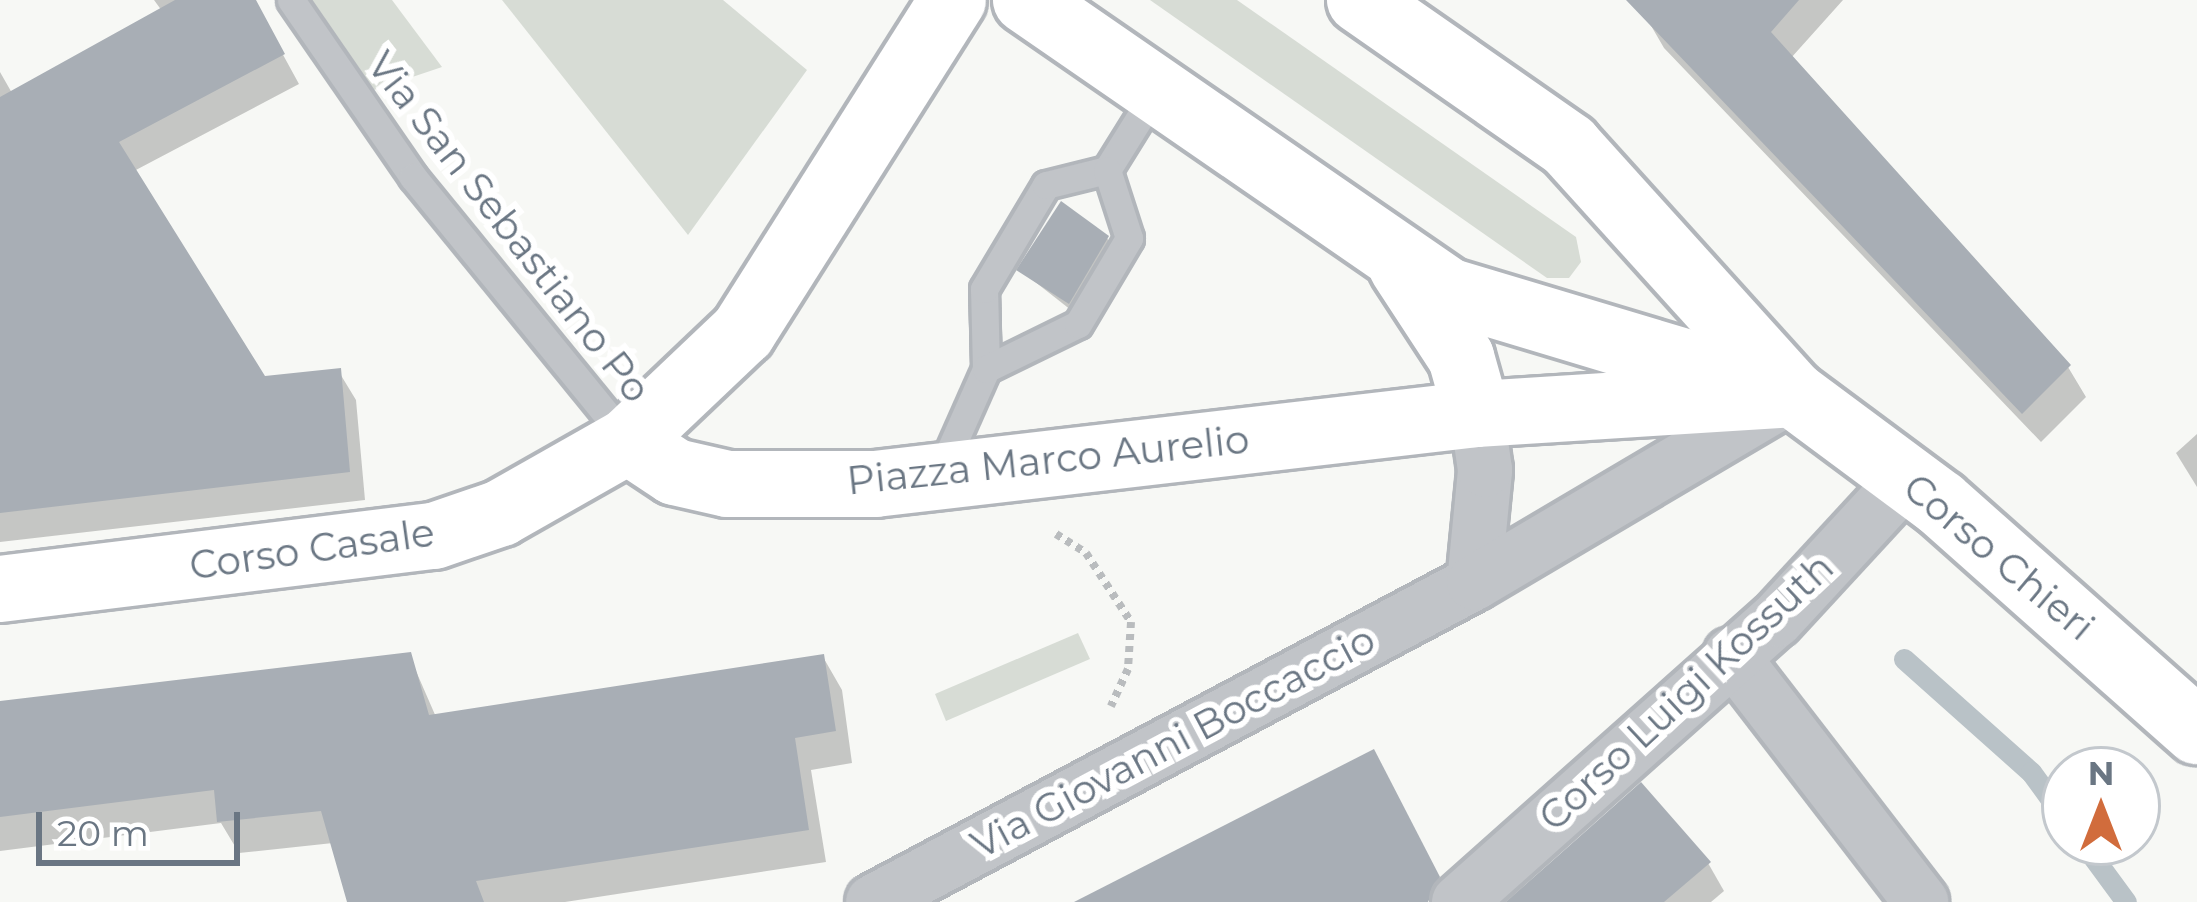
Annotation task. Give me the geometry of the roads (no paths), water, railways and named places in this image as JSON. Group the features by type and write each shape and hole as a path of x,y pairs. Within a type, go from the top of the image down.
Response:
{"main road":[{"name":"Corso Casale","path":"0,589 434,536 501,514 628,441 742,332 953,0"},
{"path":"1026,0 1158,88 1396,260 1448,291 1793,394"},
{"path":"1360,0 1569,146 1793,394"},
{"path":"1396,260 1461,357 1477,414"},
{"name":"Piazza Marco Aurelio","path":"628,441 675,472 728,484 960,474 1477,414 1793,394"},
{"name":"Corso Chieri","path":"1793,394 1908,477 2197,730"}],"street":[{"name":"Via Giovanni Boccaccio","path":"873,902 1474,583 1793,394"},
{"path":"1474,583 1485,470 1477,414"},
{"name":"Corso Luigi Kossuth","path":"1459,902 1731,655 1776,620 1908,477"},
{"path":"1731,655 1921,902"}],"lane":[{"name":"Via San Sebastiano Po","path":"291,0 413,177 628,441"},
{"path":"960,474 986,370 984,289 1046,184 1106,170 1158,88"},
{"path":"986,370 1078,324 1129,238 1106,170"}],"waterway":[{"path":"1904,659 2041,786"},
{"path":"2100,866 2126,902"}]}
